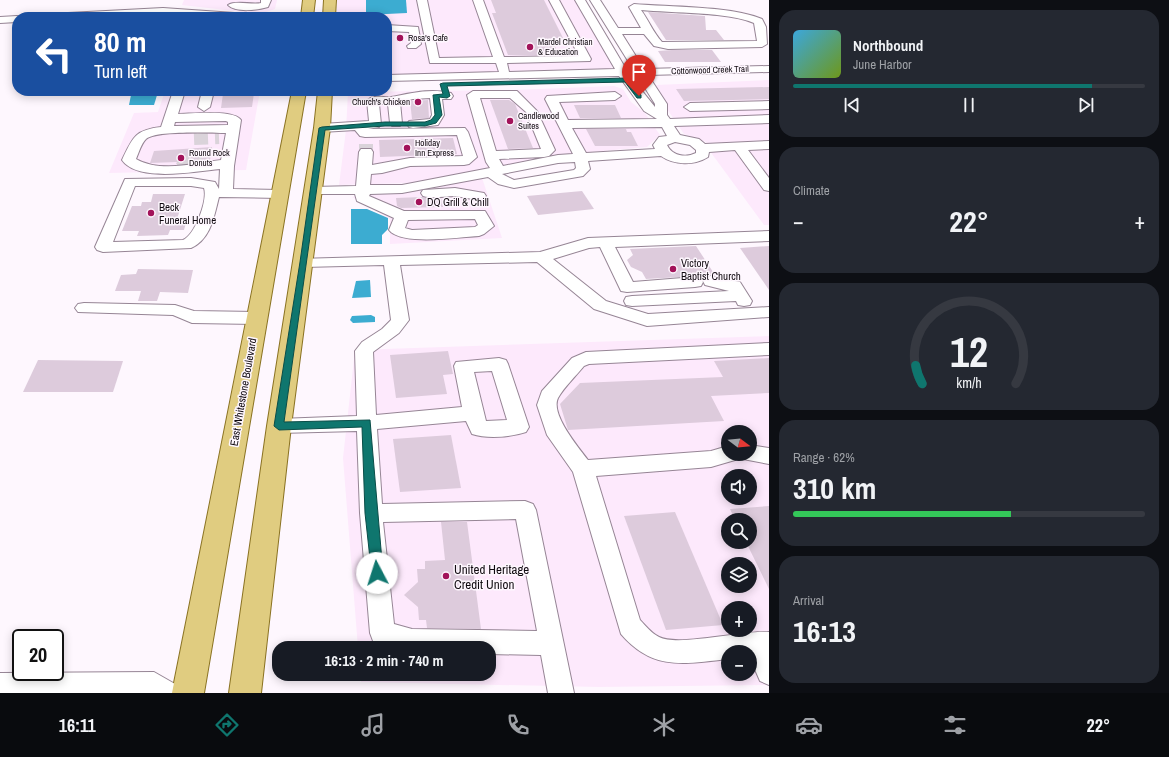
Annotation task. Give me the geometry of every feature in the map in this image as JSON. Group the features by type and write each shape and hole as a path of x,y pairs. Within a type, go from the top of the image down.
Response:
{"main road":[{"path":"308,12 309,0"},
{"path":"329,12 330,0"},
{"name":"East Whitestone Boulevard","path":"188,693 298,96"},
{"path":"245,693 279,426 304,262 322,128 325,96"}],"street":[{"path":"224,5 252,7 264,6 266,0"},
{"path":"422,0 434,61 586,59 554,0"},
{"path":"478,0 506,76"},
{"path":"580,0 604,51 648,108 663,119 675,138"},
{"path":"595,0 661,104 663,119"},
{"path":"660,0 732,7"},
{"path":"154,1 168,1"},
{"path":"192,12 202,3"},
{"path":"630,4 718,13 758,20 761,27 762,44 668,46 658,44 647,32 646,25 630,4"},
{"path":"246,12 252,7"},
{"path":"139,12 165,12"},
{"path":"0,20 12,19"},
{"path":"392,21 426,21"},
{"path":"392,28 414,29 416,44 412,46"},
{"path":"614,32 647,32"},
{"path":"757,45 769,50"},
{"path":"581,51 604,51"},
{"name":"Cottonwood Creek Trail","path":"643,76 769,69"},
{"name":"Cottonwood Creek Trail","path":"392,78 506,76 769,76"},
{"name":"Cottonwood Creek Trail","path":"392,87 442,92 624,76"},
{"path":"366,136 396,123 425,124 434,122 438,115 442,92"},
{"path":"471,176 483,208 480,214 486,226 479,231 410,235 397,230 402,216 362,198 366,136 373,101 394,100 399,97 442,92 473,95 506,93 517,96 531,111 548,150 544,153 492,155"},
{"path":"473,95 492,155 495,171 503,181 514,184 578,173 583,169 581,157 551,99 615,96"},
{"path":"168,124 176,96"},
{"path":"204,107 207,96"},
{"path":"394,100 396,123"},
{"path":"690,107 769,105"},
{"path":"737,106 748,120"},
{"path":"564,124 663,119 769,119"},
{"path":"224,164 211,167 151,168 136,165 129,160 139,138 168,124 228,134 224,164 219,193 200,232 191,243 103,247 130,182 200,182 210,185 219,193 279,194"},
{"path":"322,128 366,136 460,131 470,157 464,161 410,162 382,169 365,170"},
{"path":"177,163 146,163 141,161 139,156 143,145 150,140 194,138"},
{"path":"663,152 660,145 661,143 675,138 694,142 702,148 769,145"},
{"path":"738,146 769,187"},
{"path":"581,157 663,152 672,157 691,159 703,154 702,148"},
{"path":"202,162 224,164"},
{"path":"313,191 402,189 495,171"},
{"path":"450,180 457,187 459,192"},
{"path":"373,204 386,195 459,192 479,196"},
{"path":"304,262 540,257 588,243 769,236"},
{"path":"605,242 630,294 638,318"},
{"path":"540,257 600,305 638,318 646,320 761,313"},
{"path":"391,260 400,320 398,326 369,344 364,351 371,513 382,633 412,641 552,643"},
{"path":"630,294 703,281 734,286 740,296 761,313"},
{"path":"630,294 740,296"},
{"path":"84,308 175,310 192,317 256,318"},
{"path":"769,349 586,358 578,362 549,396 547,405 557,435 582,469 630,626 648,644 659,649 673,651 763,643 769,672"},
{"path":"279,426 367,423 473,413"},
{"path":"757,454 769,456"},
{"path":"582,469 704,460 721,456"},
{"path":"371,513 525,510 561,693"},
{"path":"0,686 154,685 166,693"}],"shaded area":[{"path":"184,0 277,0 275,9 266,12 243,12 182,5"},
{"path":"337,0 576,0 613,65 610,70 392,76 392,12 337,12"},
{"path":"769,80 769,225 764,225 712,154 706,142 684,134 667,109 656,85"},
{"path":"614,86 623,89 631,102 645,113 660,135 647,147 558,155 409,183 339,185 346,130 348,96 392,96 392,91 513,90"},
{"path":"163,96 259,96 246,170 109,173 134,113 158,112"},
{"path":"482,178 502,238 390,244 390,219 352,197"},
{"path":"769,336 769,685 599,687 361,682 496,681 496,641 357,641 343,458 355,350"}],"water":[{"path":"366,0 406,0 407,13 366,12"},
{"path":"131,96 157,96 154,105 129,105"},
{"path":"351,209 367,209 388,218 388,229 382,235 382,244 351,244"},
{"path":"370,280 371,297 352,298 356,281"},
{"path":"371,315 375,317 375,322 353,323 350,320 352,316"}],"building":[{"path":"491,0 544,0 563,38 551,38 559,55 508,55 492,13 496,13"},
{"path":"648,12 705,16 706,30 716,30 724,40 666,40"},
{"path":"712,50 721,62 665,62 658,51"},
{"path":"769,87 769,99 733,100 684,101 676,89"},
{"path":"223,96 254,96 252,107 221,108"},
{"path":"428,100 429,118 412,119 410,101"},
{"name":"Candlewood Suites","path":"490,100 509,100 515,104 533,148 508,149"},
{"path":"574,105 615,105 621,118 580,118"},
{"path":"586,129 626,129 627,132 631,132 638,146 595,146"},
{"name":"Holiday Inn Express","path":"453,138 457,154 380,157 379,140"},
{"name":"Round Rock Donuts","path":"212,147 210,160 178,164 176,164 177,162 150,163 154,151"},
{"path":"582,191 594,209 538,215 527,196"},
{"name":"Beck Funeral Home","path":"153,194 185,194 177,219 187,219 184,230 170,230 168,235 137,236 139,231 122,231 132,206 141,206 142,202 151,202"},
{"name":"DQ Grill & Chill","path":"396,198 441,198 443,207 401,208 397,206"},
{"name":"Victory Baptist Church","path":"696,246 715,275 646,279 642,272 631,267 627,260 633,255 630,249"},
{"path":"769,246 769,290 740,248"},
{"path":"138,269 193,270 188,293 160,292 157,301 138,301 141,291 115,291 121,275 136,274"},
{"path":"448,351 453,374 443,375 447,394 396,398 390,355"},
{"path":"769,358 769,393 711,396 724,421 568,430 560,404 580,383 723,377 714,361"},
{"path":"38,360 123,361 113,392 23,392"},
{"path":"451,435 461,488 400,492 393,439"},
{"path":"769,506 769,589 757,564 757,557 753,557 749,549 757,549 757,513 732,513 730,509"},
{"path":"675,512 721,620 721,625 666,630 624,516"},
{"name":"United Heritage Credit Union","path":"441,522 467,522 481,629 427,628 426,620 419,620 418,607 404,595 418,582 417,569 425,569 425,561 445,560"}],"tunnel":[{"path":"194,138 219,137"},
{"path":"366,144 366,152"},
{"path":"177,163 202,162"}],"place":[{"name":"Rosa's Cafe","path":"400,38"},
{"name":"Mardel Christian & Education","path":"530,47"},
{"name":"Church's Chicken","path":"418,102"},
{"name":"Candlewood Suites","path":"510,121"},
{"name":"Holiday Inn Express","path":"407,148"},
{"name":"Round Rock Donuts","path":"181,158"},
{"name":"DQ Grill & Chill","path":"419,202"},
{"name":"Beck Funeral Home","path":"151,213"},
{"name":"Victory Baptist Church","path":"673,269"},
{"name":"United Heritage Credit Union","path":"446,576"}],"route":[{"path":"377,573 371,513 367,423 279,426 296,320 322,128 359,127 396,123 425,124 434,122 438,115 435,99 436,95 447,96 443,84 627,80 639,96"}]}
